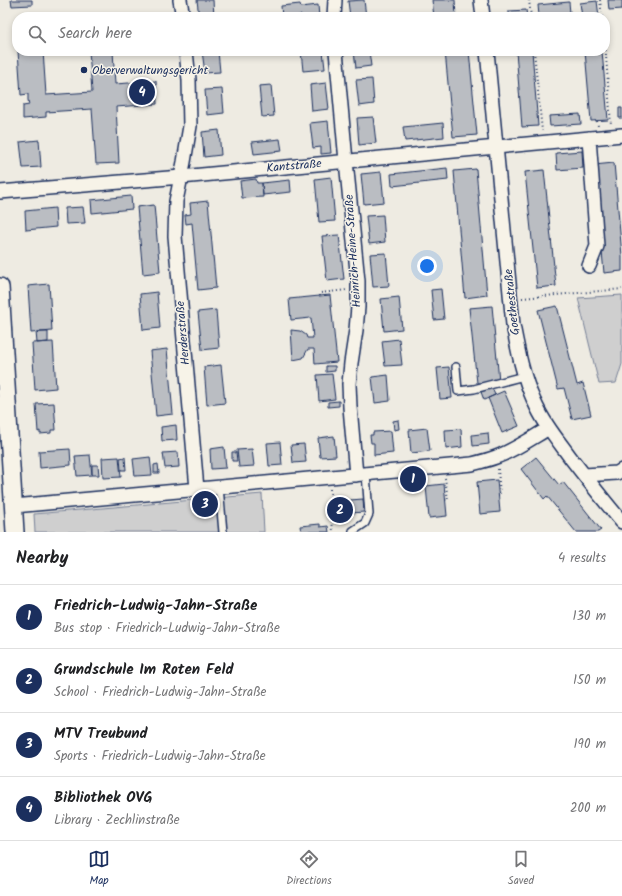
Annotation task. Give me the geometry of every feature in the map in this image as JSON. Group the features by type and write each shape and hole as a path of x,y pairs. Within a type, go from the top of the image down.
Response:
{"street":[{"path":"180,0 182,12"},
{"path":"334,12 335,0"},
{"path":"482,0 483,12"},
{"name":"Herderstraße","path":"187,56 189,80 190,126 176,201 175,236 197,489"},
{"name":"Heinrich-Heine-Straße","path":"336,56 358,289 356,330 350,363 349,384 350,407 361,474"},
{"name":"Goethestraße","path":"487,56 513,325 524,376 534,402 548,428 584,475 622,519"},
{"name":"Kantstraße","path":"0,192 181,177 496,146 617,136"},
{"path":"589,138 597,246 589,266"},
{"path":"0,287 15,532"},
{"path":"14,506 472,464 486,461 510,451 548,428"},
{"path":"584,475 617,473 622,470"}],"lane":[{"path":"456,367 458,391 474,389 524,376"},
{"path":"353,531 365,523 369,514 361,474"},
{"path":"219,487 223,532"}],"path":[{"path":"530,0 531,12"},
{"path":"600,0 601,12"},
{"path":"534,56 543,142"},
{"path":"607,56 617,136"},
{"path":"597,121 598,127"},
{"path":"320,296 320,293 358,289"},
{"path":"511,299 622,290"},
{"path":"497,457 500,496 498,496"},
{"path":"444,467 448,500 446,500"},
{"path":"333,532 330,489 336,476"}],"shaded area":[{"path":"622,295 622,364 616,383 599,384 578,298"},
{"path":"262,494 264,532 35,532 34,514"}],"building":[{"path":"11,0 32,0 32,5 12,6"},
{"path":"197,0 213,0 214,12 198,12"},
{"path":"364,0 365,12 349,12 348,1"},
{"path":"432,0 455,0 456,12 433,12"},
{"path":"608,0 622,0 622,9 609,10"},
{"path":"597,1 598,12 581,12 580,3"},
{"path":"569,2 570,12 539,12 538,5"},
{"path":"300,4 301,7 318,5 319,12 282,12 281,6"},
{"path":"526,10 526,12 509,12"},
{"path":"18,56 43,56 46,95 92,92 89,56 113,56 115,84 156,81 157,104 116,107 119,163 96,164 92,109 46,112 46,117 23,119 23,106 29,105 28,94 21,95"},
{"path":"203,56 218,56 220,72 205,73"},
{"path":"302,56 324,56 325,69 303,71"},
{"path":"355,56 370,56 371,66 356,68"},
{"path":"445,56 469,56 477,135 453,137"},
{"path":"516,56 532,56 538,126 522,127"},
{"path":"585,56 602,56 608,120 591,121"},
{"path":"372,79 374,104 359,106 356,80"},
{"path":"326,83 329,109 312,111 310,85"},
{"path":"271,85 274,116 262,117 259,86"},
{"path":"222,89 224,113 207,115 205,90"},
{"path":"619,108 622,108 622,118 619,118"},
{"path":"580,114 581,124 550,126 549,116"},
{"path":"373,117 376,143 359,145 357,118"},
{"path":"328,121 331,153 321,154 321,147 313,148 310,123"},
{"path":"443,123 444,137 405,141 403,127"},
{"path":"219,130 221,155 204,157 202,132"},
{"path":"280,139 282,151 254,154 252,142"},
{"path":"39,140 41,167 23,168 20,142"},
{"path":"582,151 583,168 557,170 556,153"},
{"path":"614,163 622,271 604,273 594,165"},
{"path":"447,168 448,180 392,186 391,174"},
{"path":"476,169 487,295 465,298 454,171"},
{"path":"544,170 556,286 537,288 525,172"},
{"path":"381,172 384,202 364,204 361,174"},
{"path":"331,177 335,221 319,222 315,179"},
{"path":"256,179 257,183 262,183 263,197 242,198 240,181"},
{"path":"290,180 291,192 263,195 262,183"},
{"path":"131,196 132,209 92,213 91,200"},
{"path":"208,201 216,288 198,290 192,223 186,224 185,215 191,214 190,203"},
{"path":"154,205 160,272 143,274 137,207"},
{"path":"83,207 85,223 66,224 65,208"},
{"path":"55,208 56,227 26,230 25,211"},
{"path":"383,215 385,242 369,244 366,216"},
{"path":"339,235 344,279 327,281 322,236"},
{"path":"386,253 389,286 373,287 370,254"},
{"path":"49,284 52,331 31,333 28,286"},
{"path":"441,289 444,319 434,320 431,290"},
{"path":"157,292 160,328 143,330 140,294"},
{"path":"330,295 337,362 315,364 314,349 308,349 303,358 293,360 291,330 300,331 306,335 307,338 313,338 311,318 291,320 289,299"},
{"path":"399,297 402,329 384,331 381,299"},
{"path":"492,306 499,381 477,383 469,308"},
{"path":"557,306 577,385 583,383 591,415 572,419 564,388 558,389 538,310"},
{"path":"216,310 219,348 202,350 198,312"},
{"path":"36,332 48,332 48,342 37,343"},
{"path":"399,339 402,365 385,366 382,341"},
{"path":"53,342 56,388 35,390 32,343"},
{"path":"167,349 173,414 156,416 150,351"},
{"path":"221,365 225,403 207,405 204,367"},
{"path":"326,366 335,366 335,371 326,372"},
{"path":"449,367 452,398 440,399 437,368"},
{"path":"332,374 335,399 319,401 317,375"},
{"path":"388,375 390,401 375,403 372,377"},
{"path":"492,388 495,395 484,400 481,392"},
{"path":"504,391 519,426 502,433 488,398"},
{"path":"339,401 339,406 328,407 328,402"},
{"path":"54,403 56,430 51,430 51,433 40,434 40,431 38,432 36,404"},
{"path":"398,420 399,429 394,430 393,421"},
{"path":"176,425 177,440 162,441 161,427"},
{"path":"427,428 430,451 411,453 409,430"},
{"path":"461,429 462,447 446,449 445,430"},
{"path":"391,431 393,453 374,455 374,443 371,443 370,435 373,435 373,432"},
{"path":"488,433 489,444 473,446 472,435"},
{"path":"334,436 336,456 320,457 318,438"},
{"path":"280,442 282,465 269,466 267,443"},
{"path":"304,444 306,462 293,463 291,445"},
{"path":"224,447 226,468 211,469 210,449"},
{"path":"70,449 71,465 40,468 39,451"},
{"path":"252,449 254,466 239,467 237,450"},
{"path":"178,452 179,467 165,468 163,453"},
{"path":"232,452 236,452 237,461 232,461"},
{"path":"90,455 92,475 77,476 75,456"},
{"path":"119,457 121,477 103,478 102,458"},
{"path":"125,457 126,470 121,470 120,458"},
{"path":"150,457 152,475 135,476 133,459"},
{"path":"536,457 559,485 563,482 601,530 598,532 576,532 547,496 544,499 521,469"},
{"path":"158,464 159,473 154,473 154,465"},
{"path":"92,465 98,465 99,475 92,475"},
{"path":"497,480 500,512 480,514 477,482"},
{"path":"444,484 447,516 429,518 426,486"},
{"path":"363,499 364,512 351,513 350,500"},
{"path":"213,501 214,506 203,507 203,502"},
{"path":"320,524 320,527 328,526 329,532 301,532 300,526"}],"place":[{"name":"Oberverwaltungsgericht","path":"84,70"},
{"name":"Bibliothek OVG","path":"142,92"},
{"name":"Friedrich-Ludwig-Jahn-Straße","path":"413,479"},
{"name":"MTV Treubund","path":"205,504"},
{"name":"Grundschule Im Roten Feld","path":"340,510"}]}
